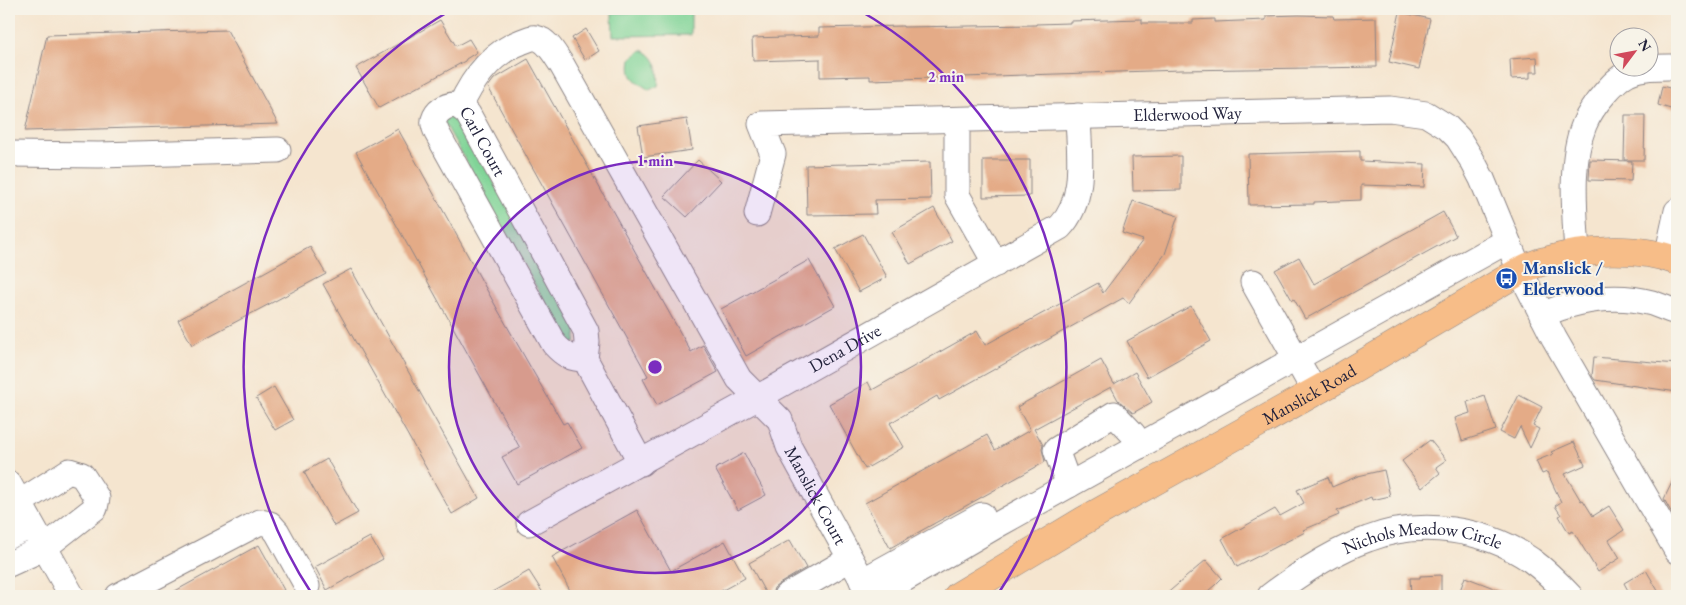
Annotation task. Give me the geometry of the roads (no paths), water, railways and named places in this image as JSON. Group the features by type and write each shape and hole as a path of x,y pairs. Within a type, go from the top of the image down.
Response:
{"main road":[{"name":"Manslick Road","path":"958,596 1142,487 1315,392 1520,271 1544,261 1598,252 1635,252 1672,259"}],"street":[{"name":"Manslick Court","path":"460,106 480,72 490,60 512,45 528,39 537,38 546,43 562,65 739,379 780,420 790,447 868,592"},
{"path":"1577,254 1574,201 1577,148 1585,124 1597,103 1616,80 1629,72 1651,67 1677,67"},
{"name":"Carl Court","path":"450,105 460,106 468,114 586,331 588,342 585,359 574,359 564,355 554,344 437,133 434,126 435,118 444,108 450,105"},
{"name":"Elderwood Way","path":"757,214 773,154 761,124 1390,109 1426,114 1442,123 1458,138 1472,160 1482,179 1520,271 1542,315 1677,551"},
{"name":"Dena Drive","path":"529,523 641,463 1060,227 1072,212 1077,200 1079,184 1078,116"},
{"path":"957,120 957,195 996,264"},
{"path":"9,154 99,155 278,150"},
{"path":"1672,259 1677,210"},
{"path":"868,592 896,584 1028,508 1507,241"},
{"path":"1253,282 1315,392"},
{"path":"1542,315 1560,307 1580,302 1620,298 1653,304 1666,310 1677,312"},
{"path":"585,359 641,463"},
{"path":"1069,485 1056,450 1114,414 1133,434 1140,446"},
{"path":"9,564 44,548 95,508 97,498 82,475 69,471 14,494 44,548 72,596"},
{"path":"118,596 260,522 270,524 277,532 307,586"},
{"path":"9,536 32,526"},
{"name":"Nichols Meadow Circle","path":"1270,596 1287,583 1340,551 1368,538 1396,531 1422,528 1448,529 1476,535 1504,545 1530,559 1552,577 1570,596"},
{"path":"786,596 850,559"}],"place":[{"name":"Manslick / Elderwood","path":"1507,278"}]}
